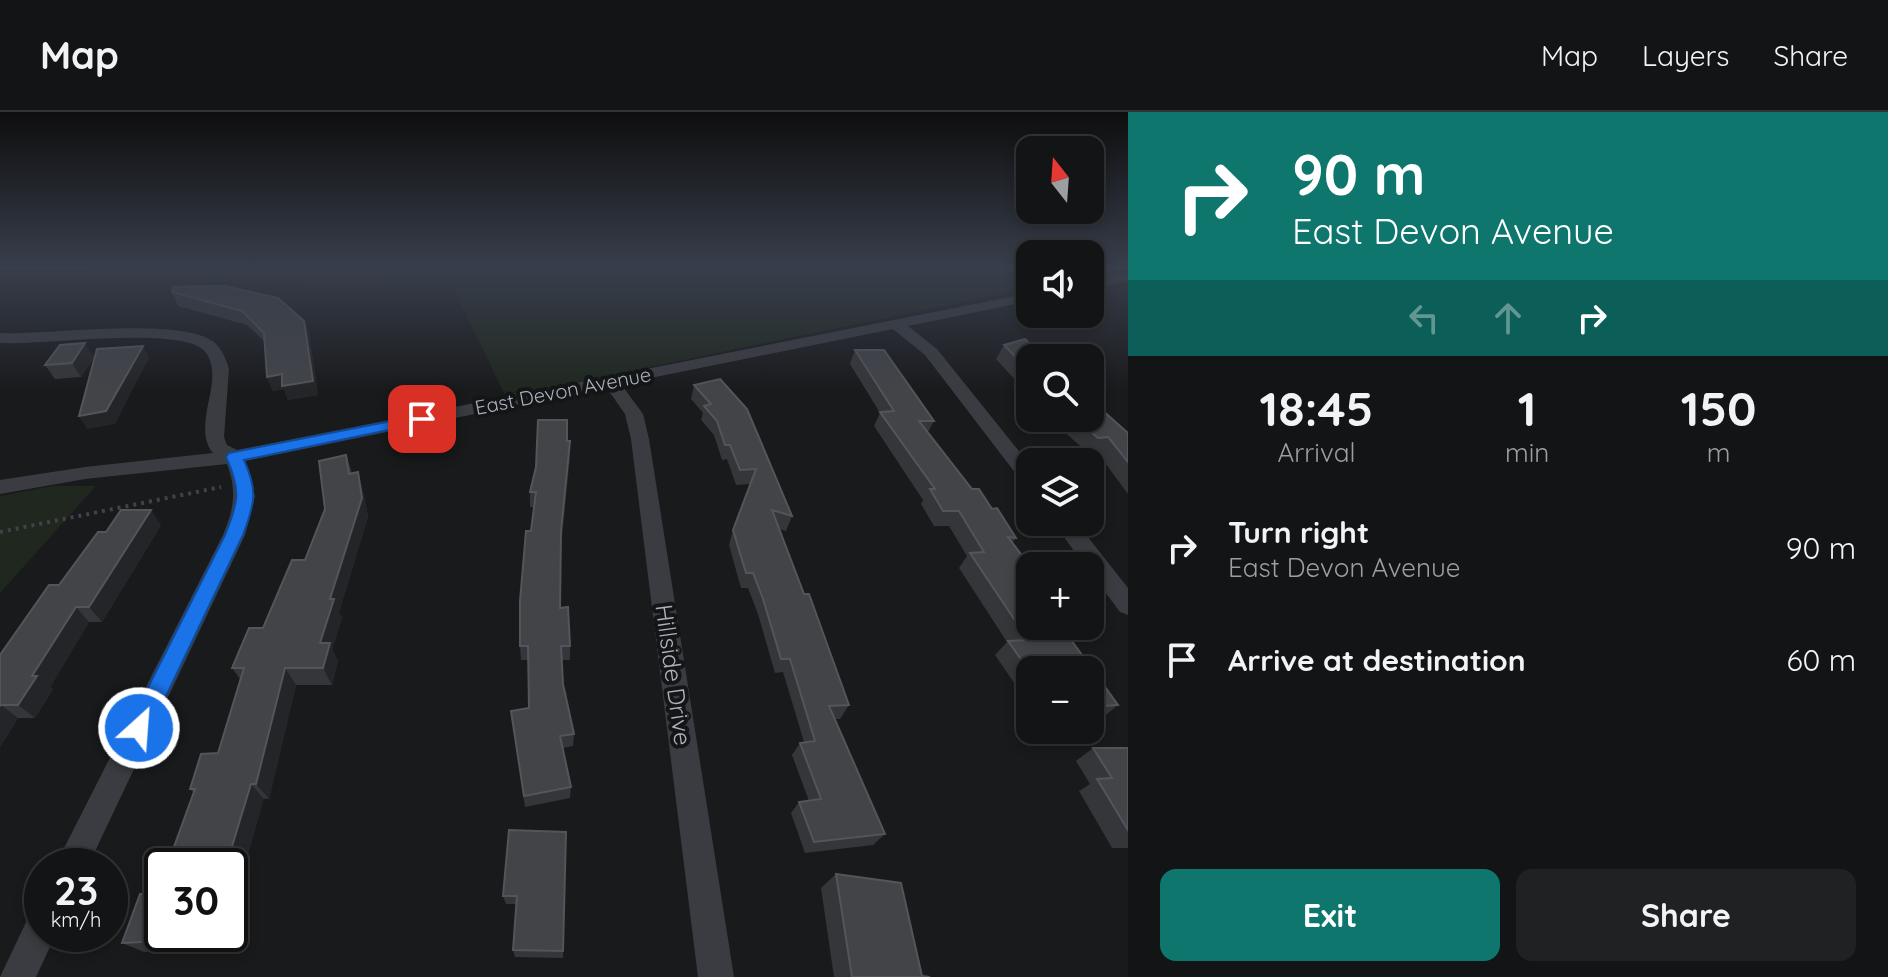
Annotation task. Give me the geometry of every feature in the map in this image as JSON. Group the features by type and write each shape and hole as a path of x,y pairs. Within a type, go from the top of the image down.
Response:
{"street":[{"name":"East Devon Avenue","path":"0,487 85,473 234,457 969,309"},
{"path":"896,324 931,352 1016,460"},
{"path":"0,338 156,333 190,338 206,344 217,354 220,366 213,435 218,448 234,457 246,482 246,505 234,535 80,848"},
{"name":"Hillside Drive","path":"610,381 634,414 640,439 716,977"},
{"path":"1075,536 1128,605"},
{"path":"17,977 29,952"}],"path":[{"path":"0,532 246,482"}],"shaded area":[{"path":"463,309 927,309 506,397"},
{"path":"53,486 96,486 0,593 0,496"}],"building":[{"path":"236,309 291,309 304,321 313,381 282,386 282,374 267,377 264,333 242,311"},
{"path":"1025,339 1030,344 1016,344 1016,357 1004,345"},
{"path":"85,343 72,363 45,365 60,345"},
{"path":"143,346 106,411 79,416 97,349"},
{"path":"855,350 884,350 934,421 919,421 972,489 979,489 992,509 997,508 1016,538 1008,537 1019,552 1016,552 1016,622 970,553 984,552 959,511 943,511 930,489 935,489 880,412 894,411"},
{"path":"720,379 747,409 792,516 772,510 804,594 809,594 849,705 829,706 885,834 814,842 799,802 821,799 800,743 815,741 790,659 781,659 763,599 753,573 746,573 733,530 756,469 740,470 730,445 725,445 717,421 704,406 711,404 694,385"},
{"path":"1104,412 1128,433 1128,462 1108,437 1098,438 1091,432 1104,432"},
{"path":"538,420 567,420 567,441 570,441 561,532 560,608 568,607 570,646 561,646 563,684 574,734 560,736 571,787 524,796 511,711 529,708 528,646 520,646 520,601 526,531 531,531 536,492 530,492 536,467"},
{"path":"346,455 349,474 358,472 362,498 330,599 334,599 320,643 330,643 323,668 285,668 256,784 251,784 231,848 174,848 195,789 190,789 201,754 218,753 244,668 232,668 249,628 263,628 292,560 305,560 325,509 319,461"},
{"path":"121,510 151,510 89,607 76,607 32,676 37,676 18,705 0,706 0,655 49,585 59,585 98,532 106,532"},
{"path":"1071,640 1083,656 1019,656 1008,641"},
{"path":"1104,686 1118,705 1104,706"},
{"path":"1093,748 1128,748 1128,830 1097,779 1112,778"},
{"path":"509,830 566,832 563,951 513,950 517,896 503,896"},
{"path":"836,874 901,883 922,976 930,977 852,977"},
{"path":"140,894 144,894 144,942 128,943 128,927"}],"route":[{"path":"139,728 246,505 246,482 234,457 422,419"}]}
